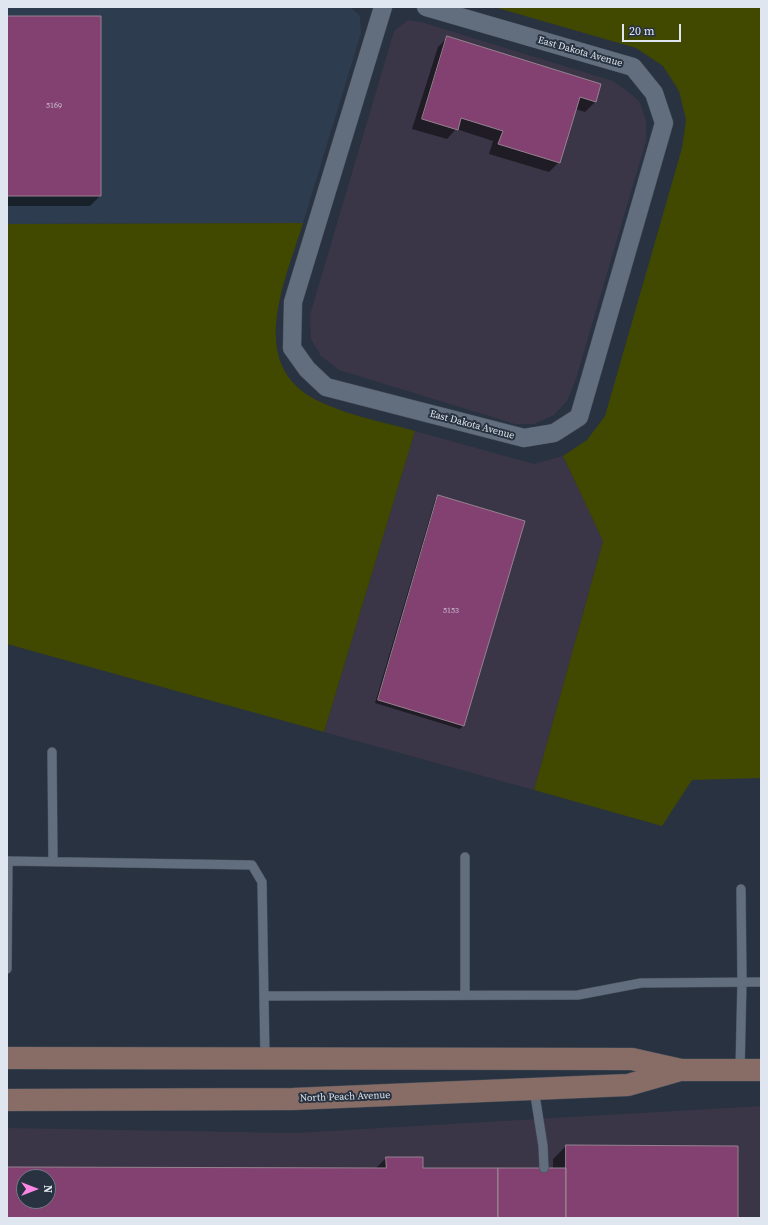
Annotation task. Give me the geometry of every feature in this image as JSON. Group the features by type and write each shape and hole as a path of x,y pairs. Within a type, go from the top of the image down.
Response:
{"main road":[{"name":"North Peach Avenue","path":"7,1058 632,1059 680,1070 751,1070"},
{"name":"North Peach Avenue","path":"7,1100 293,1099 628,1085 680,1070"}],"street":[{"name":"East Dakota Avenue","path":"383,7 292,302 292,348 307,369 326,387 524,438 554,433 579,416 664,123 654,93 633,67 426,7"}],"lane":[{"path":"52,752 53,861"},
{"path":"465,857 465,995"},
{"path":"7,969 8,861 252,865 262,882 265,1058"},
{"path":"741,889 742,982 751,1070"},
{"path":"264,996 578,995 641,982 761,982"},
{"path":"534,1089 543,1146 544,1168"}],"shaded area":[{"path":"7,7 350,7 360,16 361,33 303,223 7,224"},
{"path":"408,20 421,22 613,81 639,101 646,120 646,141 575,382 567,401 554,415 534,424 515,424 339,370 321,356 311,339 310,315 394,31"},
{"path":"415,431 534,464 563,456 603,541 534,790 324,732"},
{"path":"761,1106 761,1218 7,1218 7,1128 295,1133"}],"green space":[{"path":"494,7 761,7 761,778 692,780 662,826 534,790 603,541 563,456 587,440 605,416 682,148 686,120 679,91 663,66 636,48"},
{"path":"303,223 280,299 276,324 277,348 284,370 300,389 325,404 358,416 415,431 324,732 7,644 7,224"}],"building":[{"path":"7,16 101,16 101,196 7,196"},
{"path":"447,36 601,84 596,102 580,97 560,163 498,144 503,131 461,118 458,130 422,119"},
{"path":"438,495 525,521 464,726 378,700"},
{"path":"566,1145 738,1146 738,1218 566,1218"},
{"path":"386,1157 423,1157 423,1168 498,1168 498,1218 7,1218 7,1167 386,1168"},
{"path":"498,1168 566,1168 566,1218 498,1218"}]}
